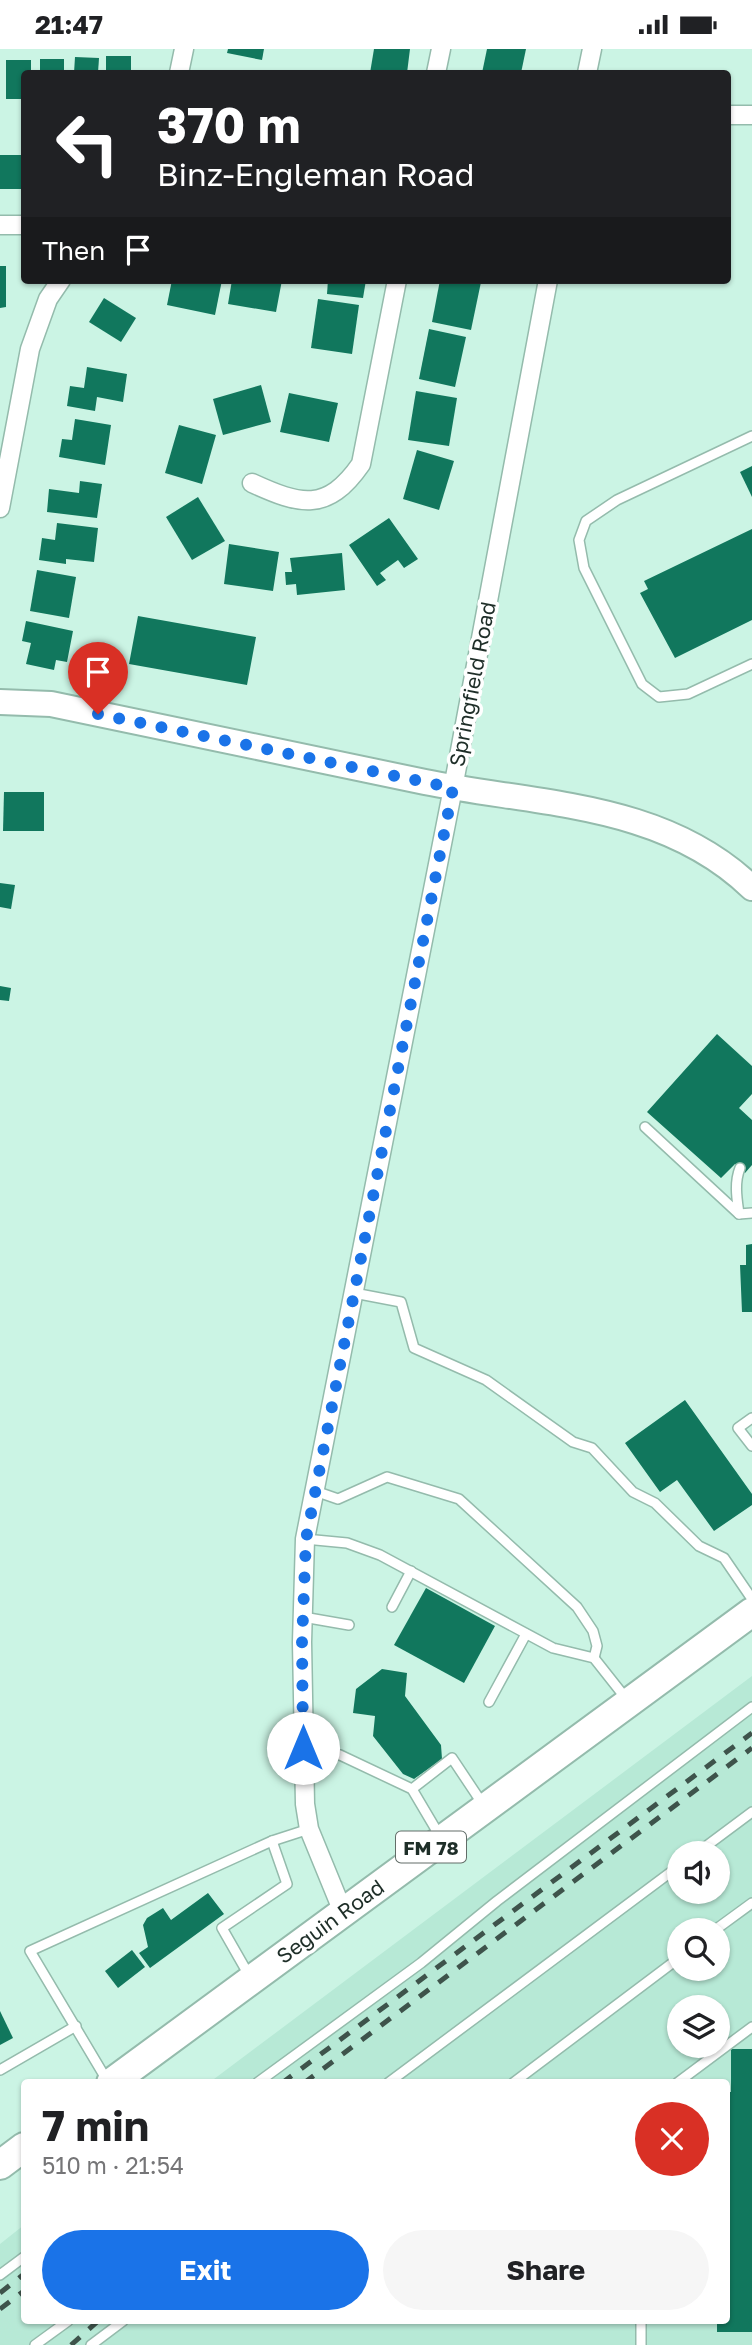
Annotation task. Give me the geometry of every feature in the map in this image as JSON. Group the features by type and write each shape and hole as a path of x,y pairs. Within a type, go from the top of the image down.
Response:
{"main road":[{"name":"Seguin Road","path":"114,2079 752,1612"},
{"path":"0,2165 21,2149"}],"street":[{"path":"180,70 184,49"},
{"path":"437,70 441,49"},
{"path":"588,70 592,49"},
{"path":"731,115 752,115"},
{"path":"0,225 21,226"},
{"path":"0,508 4,464 30,349 48,299 58,284"},
{"path":"252,483 280,496 308,500 325,498 350,480 361,464 396,284"},
{"name":"Springfield Road","path":"343,1912 309,1829 305,1804 303,1617 306,1539 453,788 547,284"},
{"path":"0,702 51,704 453,788 580,807 646,825 699,848 752,888"}],"lane":[{"path":"752,436 617,500 586,521 579,540 584,568 642,684 659,697 688,694 752,664"},
{"path":"645,1127 739,1214 752,1213"},
{"path":"739,1214 736,1190 740,1168"},
{"path":"354,1293 401,1303 414,1348 486,1380 573,1442 592,1448 634,1492 656,1503 699,1546 724,1558 752,1599"},
{"path":"752,1418 738,1428 752,1447"},
{"path":"315,1491 338,1499 387,1477 459,1499 577,1607 593,1631 597,1646 594,1657"},
{"path":"306,1539 347,1543 380,1555 553,1648 594,1657 629,1702"},
{"path":"392,1607 411,1571"},
{"path":"303,1617 349,1625"},
{"path":"489,1702 526,1634"},
{"path":"262,2079 421,1963 497,1901 752,1707"},
{"path":"303,1748 340,1755 412,1789 442,1840"},
{"path":"412,1789 452,1758 485,1808"},
{"path":"713,1841 752,1812"},
{"path":"107,2079 30,1951 272,1841 309,1829"},
{"path":"251,1978 222,1928 287,1884 272,1841"},
{"path":"393,2079 667,1875"},
{"path":"730,1919 752,1903"},
{"path":"518,2079 667,1967"},
{"path":"0,2070 76,2026"},
{"path":"682,2079 752,2028"},
{"path":"0,2275 21,2259"},
{"path":"34,2345 64,2324"},
{"path":"92,2345 119,2324"},
{"path":"641,2324 642,2345"}],"shaded area":[{"path":"752,1676 752,2345 0,2345 0,2244 21,2227 21,2324 730,2324 730,2079 214,2079"}],"building":[{"path":"228,49 264,49 262,60 227,53"},
{"path":"374,49 410,49 407,70 370,70"},
{"path":"487,49 526,49 522,70 483,70"},
{"path":"106,56 131,56 131,70 106,70"},
{"path":"75,57 99,58 98,70 74,70"},
{"path":"40,59 64,59 64,70 40,70"},
{"path":"6,60 31,60 31,70 21,70 21,99 6,99"},
{"path":"0,155 21,155 21,189 0,189"},
{"path":"0,266 6,266 6,307 0,308"},
{"path":"171,284 221,284 215,315 167,305"},
{"path":"231,284 281,284 276,312 228,304"},
{"path":"328,284 365,284 363,298 327,294"},
{"path":"439,284 481,284 471,330 432,322"},
{"path":"104,298 136,318 121,342 89,322"},
{"path":"318,299 359,305 352,354 311,348"},
{"path":"429,329 466,337 455,387 419,379"},
{"path":"87,367 127,374 123,402 97,397 95,411 67,406 70,386 84,388"},
{"path":"261,385 271,422 223,435 213,399"},
{"path":"416,391 457,398 449,446 408,440"},
{"path":"289,393 338,403 329,442 280,432"},
{"path":"75,419 111,425 105,465 59,457 62,439 72,440"},
{"path":"179,425 216,435 202,484 165,473"},
{"path":"417,450 454,461 439,510 403,499"},
{"path":"752,466 752,497 740,472"},
{"path":"80,481 102,484 97,518 47,512 49,489 79,493"},
{"path":"198,497 225,541 192,560 166,517"},
{"path":"389,518 418,559 404,568 398,560 380,573 386,580 377,586 349,545"},
{"path":"57,523 98,528 94,562 66,559 66,564 39,560 42,538 55,540"},
{"path":"752,529 752,620 675,658 640,593 648,589 644,581"},
{"path":"229,544 279,552 273,591 224,584"},
{"path":"342,553 345,590 297,595 296,584 286,585 285,572 292,572 290,558"},
{"path":"37,570 76,577 69,618 30,611"},
{"path":"138,616 256,637 247,685 129,664"},
{"path":"26,621 73,631 67,662 56,660 54,670 26,664 31,643 22,641"},
{"path":"4,792 44,792 44,831 3,831"},
{"path":"0,883 15,885 11,909 0,907"},
{"path":"0,986 11,988 9,1001 0,1000"},
{"path":"717,1034 752,1066 752,1094 739,1108 752,1120 752,1165 745,1173 735,1164 721,1178 647,1112"},
{"path":"752,1244 752,1312 742,1312 740,1265 746,1265 746,1245"},
{"path":"685,1400 752,1494 752,1505 714,1531 677,1480 660,1492 625,1443"},
{"path":"426,1588 495,1626 464,1683 394,1645"},
{"path":"382,1669 407,1673 405,1696 441,1745 442,1759 414,1779 403,1774 373,1736 375,1716 353,1713 356,1689"},
{"path":"208,1893 224,1914 150,1968 139,1953 148,1947 143,1925 147,1918 163,1908 171,1920"},
{"path":"132,1950 145,1967 118,1988 105,1971"},
{"path":"0,2011 13,2038 0,2045"},
{"path":"731,2049 752,2049 752,2332 717,2332 717,2324 730,2324"}],"railway":[{"path":"287,2079 752,1733"},
{"path":"309,2079 752,1748"},
{"path":"0,2293 21,2276"},
{"path":"0,2309 21,2293"},
{"path":"71,2345 95,2324"}],"route":[{"path":"98,714 453,788 306,1539 302,1642 303,1748"}]}
